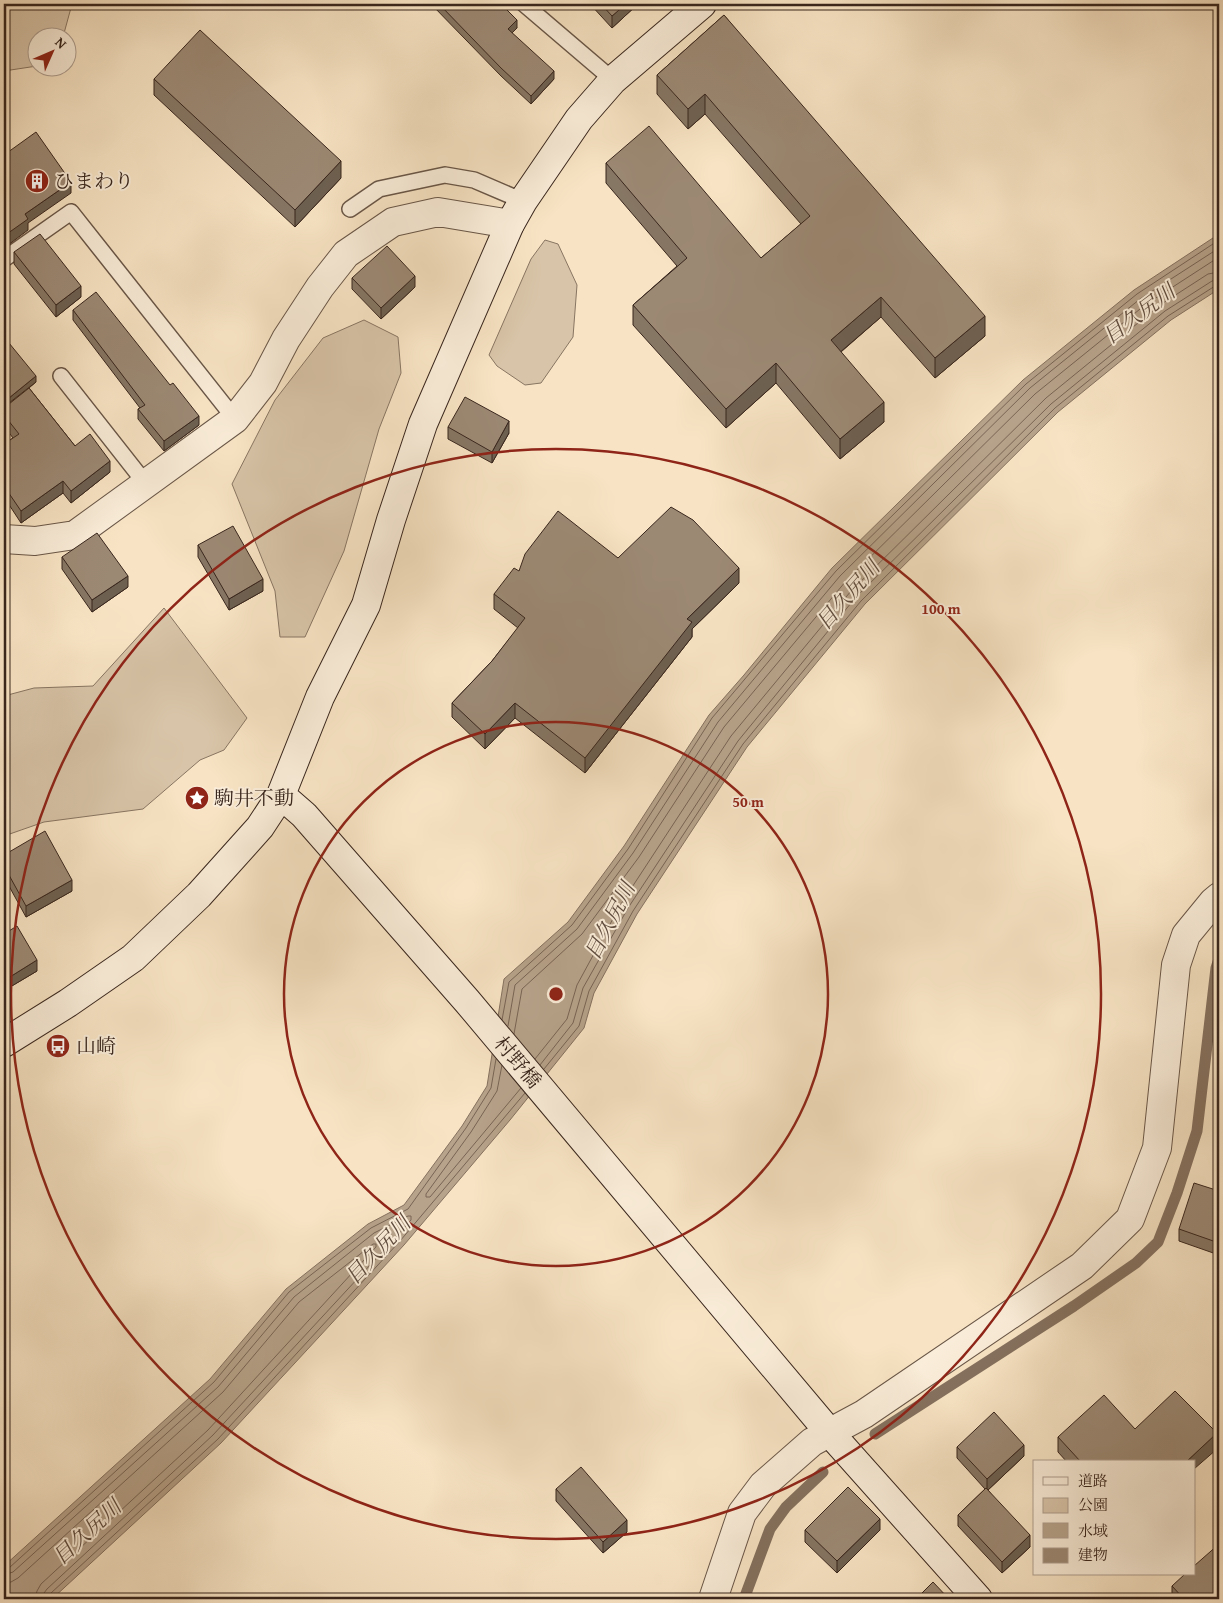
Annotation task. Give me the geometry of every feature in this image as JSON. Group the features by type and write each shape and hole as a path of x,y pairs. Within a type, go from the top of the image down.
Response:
{"street":[{"path":"4,1043 68,1003 133,958 199,895 260,827 281,795 320,697 366,605 391,520 423,424 516,213 579,119 613,80 702,4"},
{"path":"4,539 35,541 75,535 235,419 262,383 286,339 320,287 346,254 393,222 438,212 516,213"},
{"name":"村野橋","path":"281,795 304,816 467,1001 829,1432 978,1599"},
{"path":"713,1599 742,1513 763,1485 802,1450 829,1432 864,1414 1082,1266 1130,1219 1156,1148 1176,965 1186,935 1219,897"}],"lane":[{"path":"524,4 613,80"},
{"path":"350,209 380,190 445,175 474,180 516,213"},
{"path":"4,259 71,212 235,419"},
{"path":"60,376 146,484"}],"green space":[{"path":"4,4 72,4 65,28 28,28 28,67 4,71"},
{"path":"545,240 558,244 577,285 573,337 541,383 525,385 497,366 489,355 531,259"},
{"path":"364,320 398,337 401,373 379,429 344,551 305,637 280,637 275,591 232,484 275,400 323,338"},
{"path":"164,608 247,718 224,750 200,760 143,809 44,822 4,836 4,696 34,688 93,686"}],"water":[{"name":"目久尻川","path":"1219,234 1219,289 1171,320 1058,412 865,604 747,747 637,914 594,993 584,1028 510,1120 404,1245 221,1443 52,1599 4,1599 4,1566 210,1379 286,1289 368,1224 404,1205 462,1126 487,1086 504,979 568,922 624,846 709,715 832,568 1023,380 1134,290"}],"building":[{"path":"439,4 501,4 517,20 508,29 554,71 531,96"},
{"path":"601,4 626,4 612,16"},
{"path":"724,15 985,316 935,358 881,297 831,340 884,402 840,439 776,363 726,409 633,305 687,258 606,163 649,126 761,258 810,216 705,94 688,109 657,75"},
{"path":"200,30 341,161 295,210 154,79"},
{"path":"36,132 71,182 25,214 28,219 4,236 4,155"},
{"path":"40,234 81,286 56,305 14,252"},
{"path":"387,246 415,276 381,308 352,278"},
{"path":"96,292 170,385 173,383 199,416 164,441 138,409 145,405 73,310"},
{"path":"9,343 36,376 9,398 4,391 4,346"},
{"path":"29,388 75,446 90,434 110,461 71,491 63,481 21,511 4,486 4,444 19,434 4,415 4,408"},
{"path":"465,397 509,421 492,452 448,427"},
{"path":"671,507 693,520 739,568 687,619 692,622 585,758 515,703 485,734 452,703 492,661 525,618 494,594 514,568 519,571 525,554 558,511 618,558"},
{"path":"233,526 263,579 229,599 198,545"},
{"path":"97,533 128,576 92,600 62,557"},
{"path":"45,831 72,880 26,906 4,866 4,855"},
{"path":"17,926 37,960 5,980 4,934"},
{"path":"1194,1183 1219,1191 1219,1243 1179,1229"},
{"path":"1175,1391 1217,1433 1188,1460 1079,1460 1058,1437 1104,1395 1135,1429"},
{"path":"994,1412 1024,1445 987,1479 957,1447"},
{"path":"581,1467 627,1520 603,1542 556,1489"},
{"path":"848,1487 880,1519 837,1561 805,1530"},
{"path":"986,1488 1030,1535 1002,1562 958,1515"},
{"path":"1219,1544 1219,1593 1212,1599 1184,1599 1172,1586 1183,1576 1196,1576 1196,1564"},
{"path":"933,1582 949,1599 916,1599"}],"waterway":[{"path":"875,1434 1074,1306 1136,1263 1158,1242 1177,1193 1197,1131 1216,968 1219,959"},
{"path":"744,1599 770,1529 786,1507 823,1472"}],"place":[{"name":"ひまわり","path":"37,181"},
{"name":"駒井不動","path":"197,798"},
{"name":"山崎","path":"58,1046"}]}
